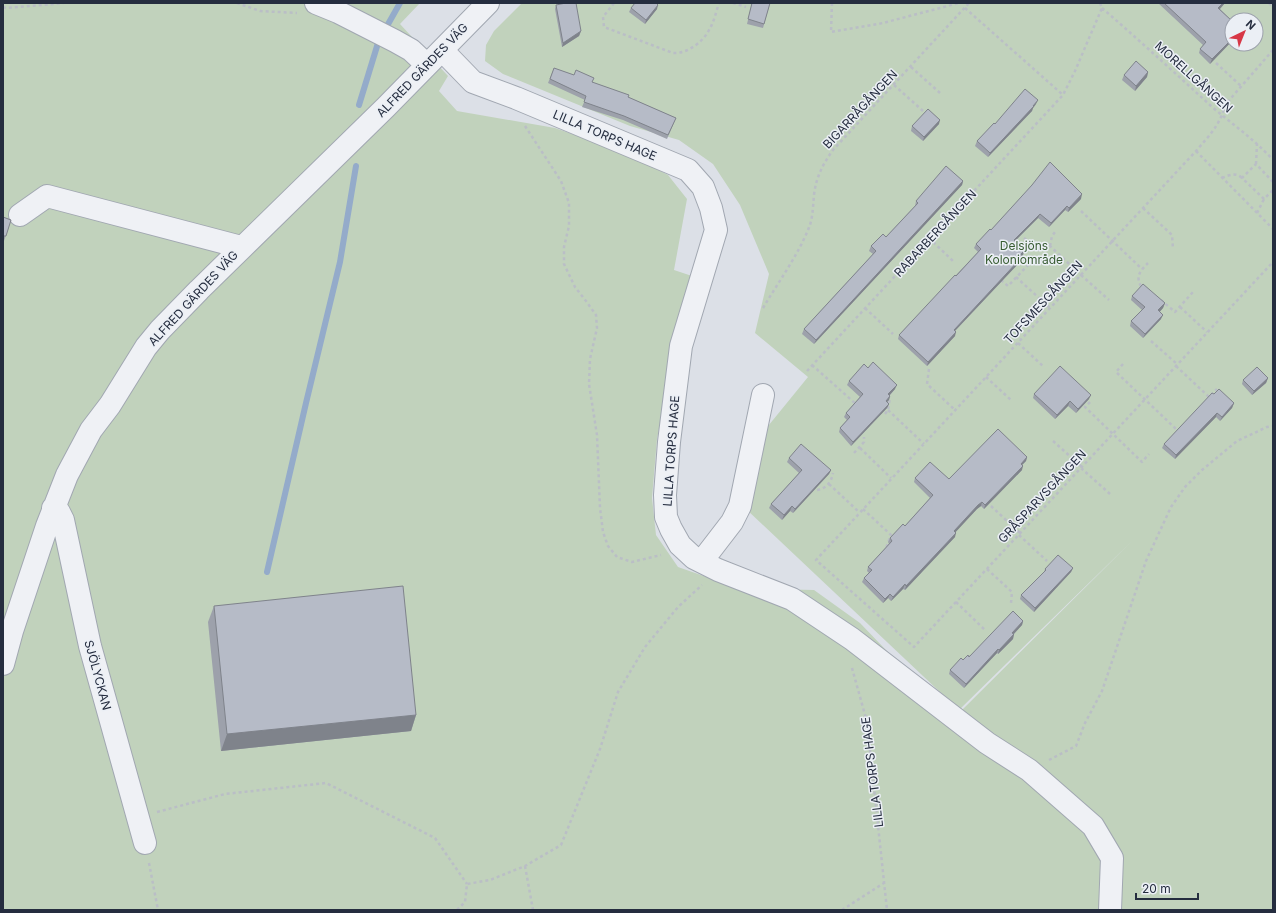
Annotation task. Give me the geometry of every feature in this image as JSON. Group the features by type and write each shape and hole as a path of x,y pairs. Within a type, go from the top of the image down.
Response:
{"street":[{"name":"ALFRED GÄRDES VÄG","path":"3,664 12,631 53,508 67,475 81,448 146,347 177,312 241,247 386,107 488,3"},
{"name":"LILLA TORPS HAGE","path":"308,8 338,12 410,50 434,58 473,82 516,98 688,170 703,188 711,208 716,230 681,346 669,442 665,495 666,517 680,544 694,558 792,599 852,639"},
{"path":"20,215 48,196 241,247"},
{"path":"710,565 740,506 763,395"},
{"name":"SJÖLYCKAN","path":"53,508 59,512 63,520 90,646 145,843"},
{"path":"852,639 987,743 1029,770 1093,826 1112,858 1110,910"}],"path":[{"path":"3,7 64,3"},
{"path":"237,3 260,11 308,8"},
{"path":"614,3 603,17 604,27 679,54 696,45 709,30 719,3"},
{"path":"733,3 746,6"},
{"path":"832,3 831,32 883,23 959,3"},
{"name":"BIGARRÅGÅNGEN","path":"763,308 798,249 810,225 813,214 814,193 822,166 833,150 969,3"},
{"path":"1100,3 1102,8"},
{"path":"1269,3 1273,7"},
{"path":"965,8 1063,95"},
{"name":"RABARBERGÅNGEN","path":"807,371 1063,95 1076,71 1102,8"},
{"name":"MORELLGÅNGEN","path":"1102,8 1258,144 1273,160"},
{"name":"TOFSMESGÅNGEN","path":"816,560 1196,152 1215,129 1223,115 1225,105 1273,51"},
{"path":"1216,63 1242,86"},
{"path":"911,67 940,93"},
{"path":"894,85 923,111"},
{"path":"516,98 515,110 561,181 569,203 569,226 564,247 564,264 575,287 596,315 597,328 590,359 588,384 597,435 600,508 603,532 608,546 617,557 632,562 658,556 680,544"},
{"path":"1242,178 1256,164 1258,144"},
{"path":"1196,152 1273,229"},
{"path":"1256,164 1273,182"},
{"path":"1222,178 1230,174 1240,175 1264,199"},
{"path":"1257,213 1264,199 1273,190"},
{"path":"1143,208 1172,235 1173,249"},
{"path":"1081,211 1142,268"},
{"path":"1050,246 1052,236 1055,232"},
{"path":"929,238 954,262"},
{"path":"1024,238 1039,250 1050,246"},
{"path":"1050,246 1109,300"},
{"name":"GRÅSPARVSGÅNGEN","path":"816,560 914,647 1273,262"},
{"path":"997,276 1008,286 1030,263"},
{"path":"1140,286 1138,276 1142,268 1148,263"},
{"path":"1016,277 1050,308"},
{"path":"1161,300 1175,312 1193,292"},
{"path":"1180,307 1207,332"},
{"path":"865,308 893,334"},
{"path":"1151,341 1209,397"},
{"path":"1018,343 1044,367"},
{"path":"1123,364 1116,372 1176,430"},
{"path":"812,365 857,406"},
{"path":"929,368 927,384 955,410"},
{"path":"986,377 1011,400"},
{"path":"1205,402 1217,389"},
{"path":"885,414 888,410 890,397"},
{"path":"1090,402 1085,407 1142,462 1149,454"},
{"path":"888,410 924,444"},
{"path":"1029,770 1076,746 1084,723 1102,691 1146,560 1171,507 1185,487 1202,470 1237,442 1267,427 1273,426"},
{"path":"854,453 864,442 864,437"},
{"path":"1053,441 1110,494"},
{"path":"860,448 892,478"},
{"path":"817,490 824,488 829,484 832,480 833,473"},
{"path":"829,484 860,512"},
{"path":"990,506 1047,561"},
{"path":"863,509 891,535 886,548"},
{"path":"468,884 490,880 525,866 561,845 600,749 618,692 645,647 710,565"},
{"path":"987,569 1012,592 1011,604"},
{"path":"956,602 985,630"},
{"name":"LILLA TORPS HAGE","path":"852,639 847,648 867,722 887,910"},
{"path":"137,817 225,794 326,783 436,838 468,884 465,902 457,910"},
{"path":"145,843 158,910"},
{"path":"525,866 533,910"},
{"path":"842,910 884,883"}],"green space":[{"name":"Delsjöns Koloniområde","path":"3,3 420,3 400,24 448,76 439,91 457,111 555,128 626,153 668,175 687,199 674,270 695,277 668,382 657,439 652,498 656,535 678,567 738,588 814,590 860,623 907,672 959,713 1133,540 959,710 746,509 760,436 808,377 755,333 769,274 740,205 713,164 679,140 630,126 503,74 485,61 486,45 494,31 522,3 1273,3 1273,910 3,910"}],"building":[{"path":"576,3 581,31 563,43 556,5"},
{"path":"635,3 656,3 658,5 646,20 631,8"},
{"path":"752,3 770,3 764,24 748,19"},
{"path":"1164,3 1223,3 1218,8 1224,14 1224,47 1212,59 1200,49 1206,42"},
{"path":"1136,61 1148,72 1136,86 1124,75"},
{"path":"554,68 574,75 576,70 594,78 592,82 629,95 628,97 676,118 668,135 624,116 584,102 586,96 550,79"},
{"path":"1025,89 1038,100 990,153 977,141 994,123 995,124"},
{"path":"928,109 940,120 924,137 912,126"},
{"path":"1050,162 1082,194 1069,208 1067,206 1051,223 1040,214 1014,240 1025,250 1018,257 1020,259 954,330 956,332 928,362 899,335 981,249 976,244 990,229 991,230 1032,185"},
{"path":"946,166 963,181 816,340 804,329 876,251 871,246 883,234 886,237 918,203 916,201"},
{"path":"3,217 11,220 6,236 3,236"},
{"path":"1143,284 1165,303 1158,310 1163,315 1145,334 1131,321 1145,307 1132,296"},
{"path":"873,362 897,385 888,394 890,396 886,401 889,404 853,442 840,428 850,417 846,413 863,394 849,381 864,364 868,368"},
{"path":"1060,366 1091,395 1078,409 1070,401 1057,415 1034,394"},
{"path":"1257,367 1268,378 1254,391 1243,380"},
{"path":"1219,389 1234,403 1222,417 1217,413 1176,455 1164,444 1212,393 1214,394"},
{"path":"998,429 1027,457 1021,464 1023,466 985,505 982,502 978,505 954,531 956,533 906,586 905,584 893,597 890,594 885,599 864,578 872,570 868,567 892,541 890,538 903,524 905,526 933,495 915,478 930,462 949,479"},
{"path":"801,444 831,470 795,509 792,506 784,515 771,504 802,470 789,458"},
{"path":"1058,555 1073,568 1035,608 1021,595 1046,570 1045,569"},
{"path":"403,586 416,715 227,734 214,606"},
{"path":"1013,611 1023,621 1012,633 1014,634 966,684 950,670 961,658 963,660 968,655 969,657"}],"waterway":[{"path":"387,26 400,3"},
{"path":"359,105 378,43"},
{"path":"267,572 340,262 356,166"}]}
